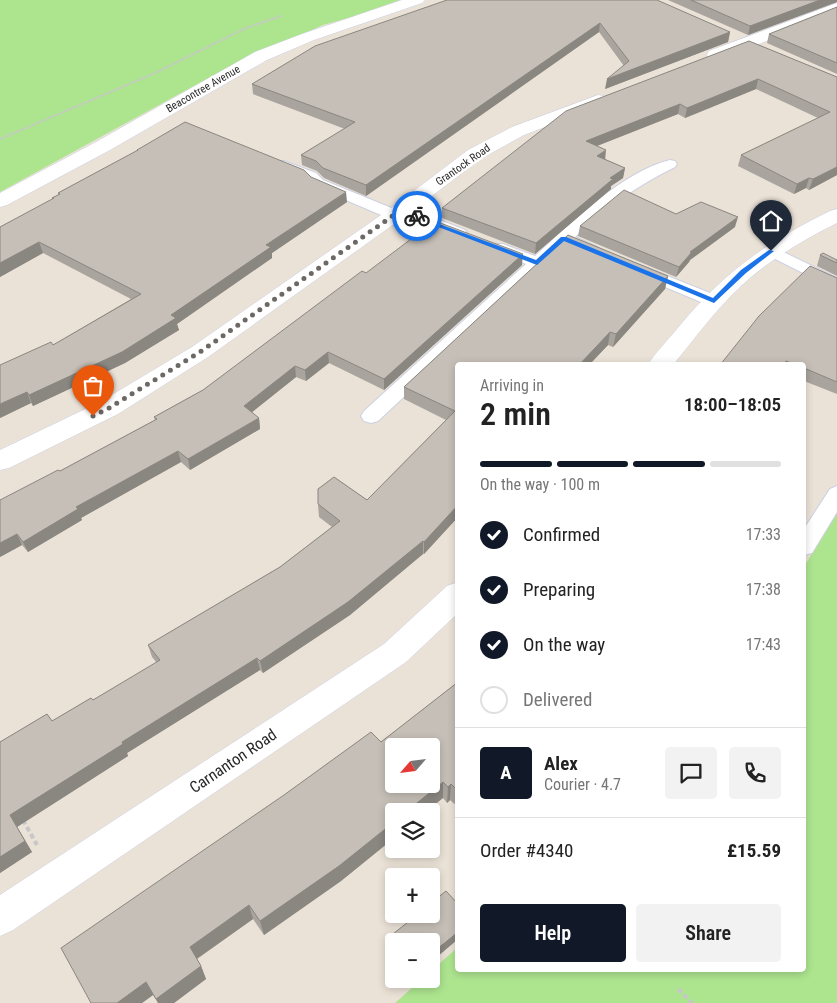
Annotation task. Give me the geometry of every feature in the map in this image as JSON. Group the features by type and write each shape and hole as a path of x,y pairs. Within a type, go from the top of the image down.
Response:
{"street":[{"name":"Beacontree Avenue","path":"0,201 112,141 261,56 308,37 417,0"},
{"path":"693,63 837,8"},
{"name":"Grantock Road","path":"0,461 109,408 200,352 398,212 475,154 518,131 613,94"},
{"path":"663,362 714,301 744,271 771,251 837,215"},
{"name":"Carnanton Road","path":"0,917 395,653 455,597"}],"lane":[{"path":"271,160 311,176 318,183 537,263"},
{"path":"371,416 601,204 625,187 670,164"},
{"path":"564,238 608,257"},
{"path":"771,251 837,285"},
{"path":"625,264 714,301"},
{"path":"806,544 837,494"}],"path":[{"path":"0,139 155,73 246,28 283,16"},
{"path":"20,815 40,849"},
{"path":"678,989 692,1003"}],"green space":[{"path":"0,0 400,0 323,25 223,70 0,192"},
{"path":"837,511 837,1003 395,1003 412,988 440,988 440,963 455,950 455,972 806,972 806,564"}],"building":[{"path":"447,0 657,0 730,32 607,79 629,61 600,23 366,185 323,168 316,161 301,155 355,122 252,84 315,46"},
{"path":"691,0 820,0 750,26"},
{"path":"837,7 837,63 769,34"},
{"path":"749,41 837,77 837,167 813,179 809,178 797,184 741,155 830,112 758,79 687,108 680,104 586,141 606,150 597,156 625,168 610,178 613,179 536,243 442,208 566,111"},
{"path":"185,122 304,170 311,177 346,192 266,245 271,247 171,315 176,318 122,352 29,395 27,392 0,404 0,365 51,342 53,345 141,294 39,242 0,263 0,227"},
{"path":"624,190 676,214 701,202 738,217 690,252 692,252 679,267 580,226"},
{"path":"435,221 523,254 384,379 328,352 305,370 295,366 244,406 259,418 188,459 178,451 76,507 78,509 23,542 17,534 0,543 0,500 58,470 60,471 157,419 154,417 203,390 362,271 366,273"},
{"path":"568,235 668,276 616,334 610,332 582,362 455,362 455,411 404,387"},
{"path":"823,253 837,260 837,263 820,255"},
{"path":"810,266 837,278 837,382 806,369 806,362 722,362 759,316"},
{"path":"455,411 455,508 424,542 348,602 260,661 257,658 122,742 123,744 10,815 25,841 0,857 0,742 47,714 52,721 91,698 93,700 160,660 148,645 280,567 340,521 318,504 318,489 334,477 367,500"},
{"path":"455,684 455,788 451,784 448,787 443,782 440,784 440,738 386,738"},
{"path":"371,732 381,742 385,739 385,793 429,793 417,803 385,803 385,829 339,866 260,921 249,905 190,947 201,966 156,999 146,982 117,1003 91,1003 61,948 284,795"},
{"path":"446,891 455,901 455,934 440,947 440,933 394,933 407,923 440,923 440,896"}],"way so far":[{"path":"93,416 200,352 401,210 417,216"}],"route":[{"path":"417,216 537,263 564,238 714,301 744,271 771,251"}]}
